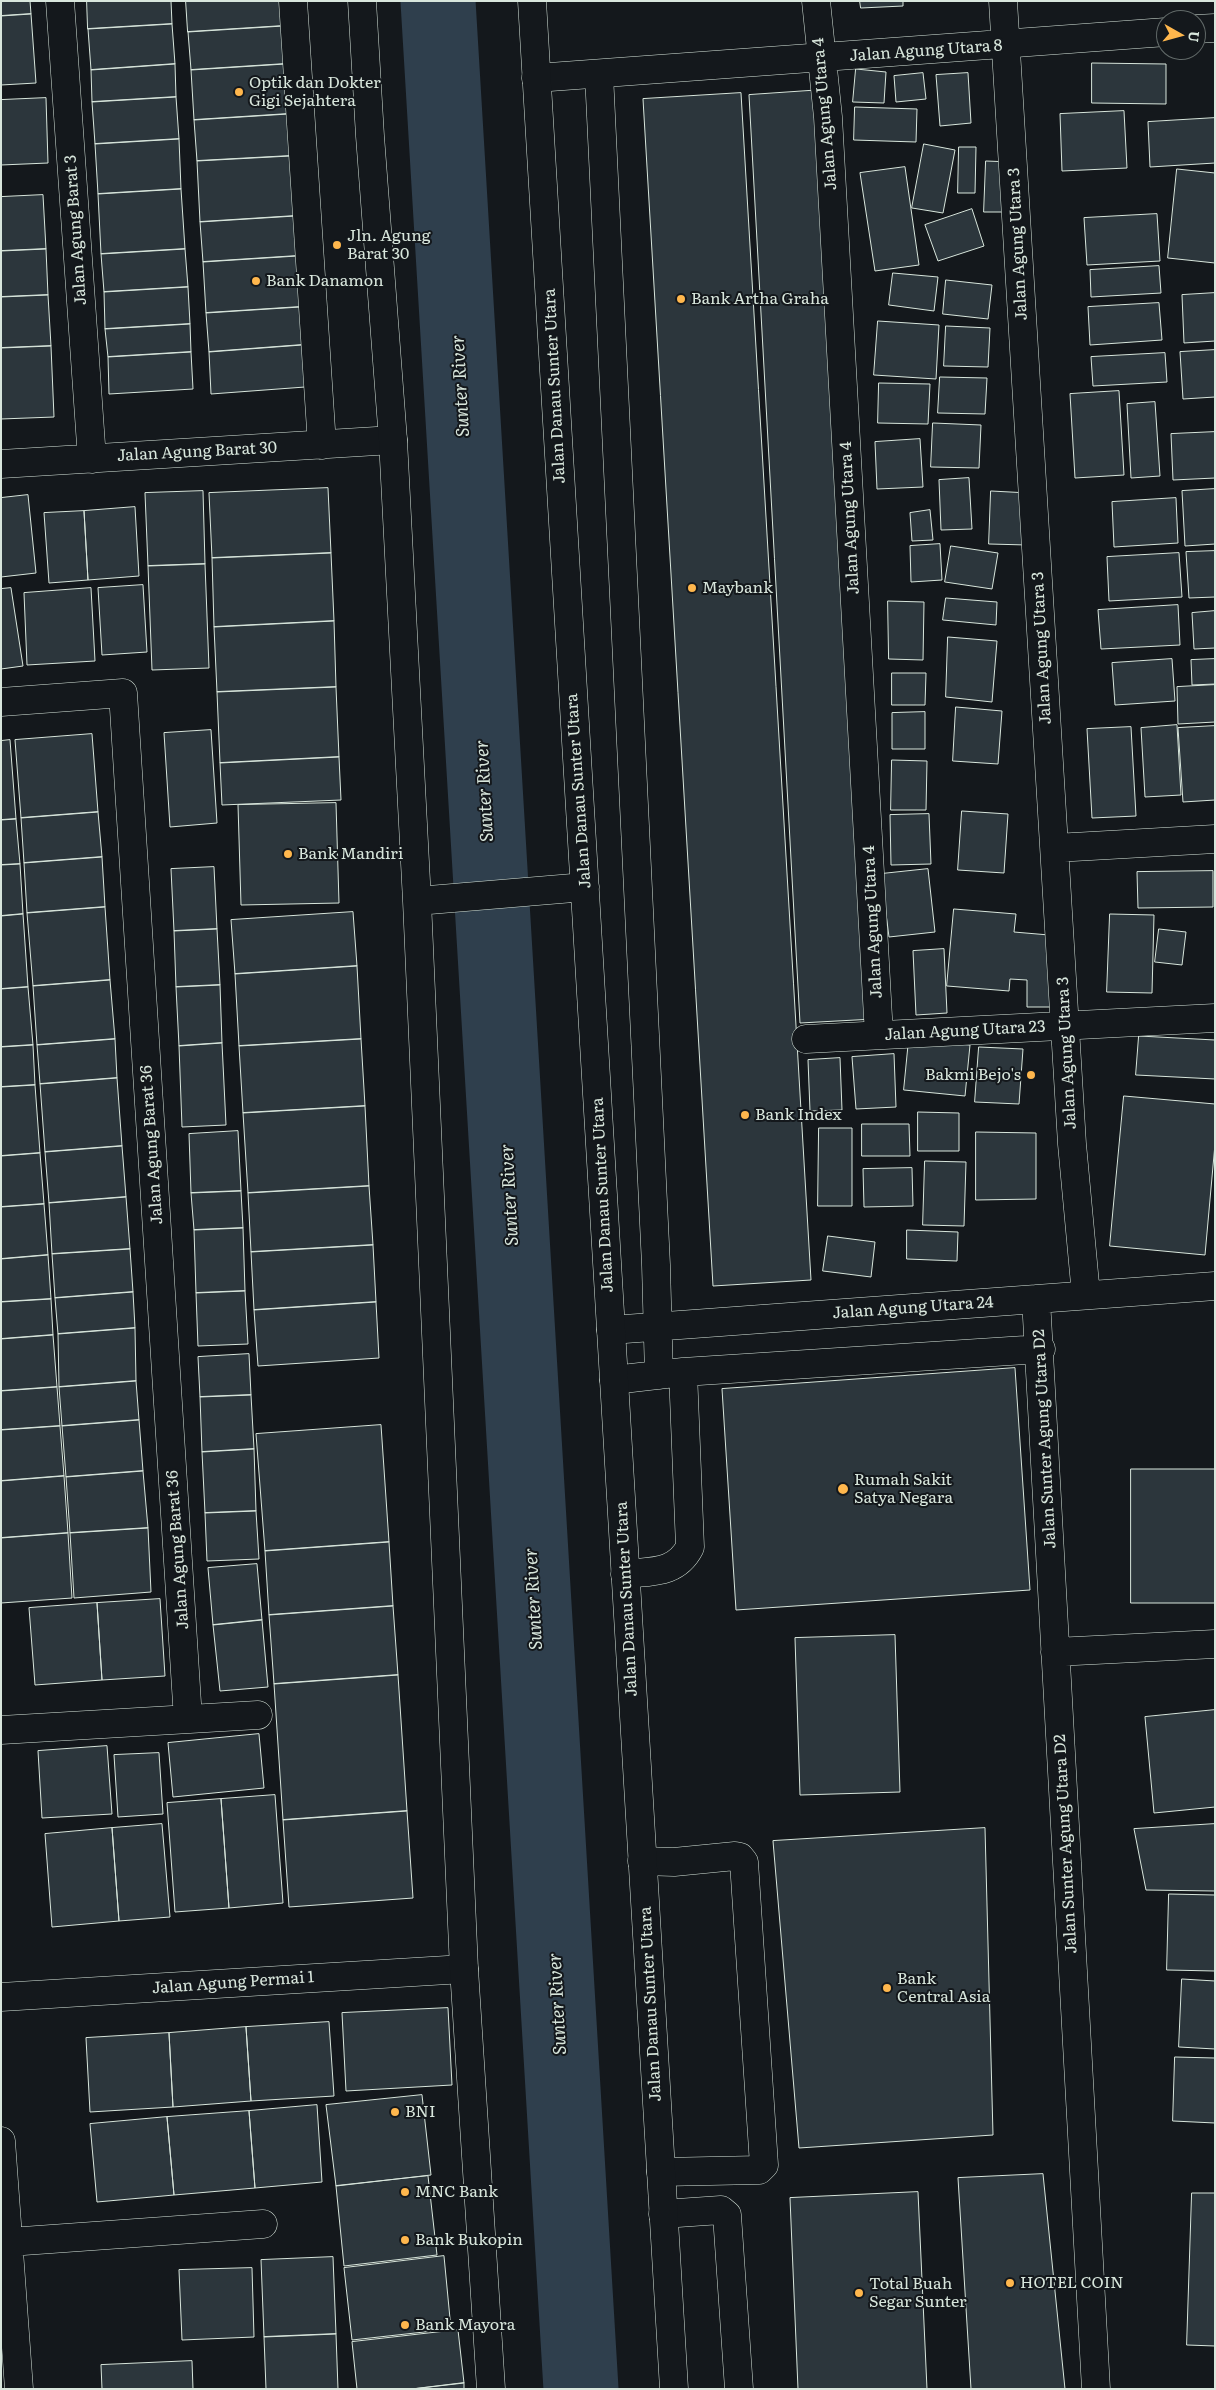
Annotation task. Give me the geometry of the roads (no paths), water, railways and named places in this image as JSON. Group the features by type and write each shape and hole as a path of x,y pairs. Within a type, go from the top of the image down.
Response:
{"street":[{"name":"Jalan Agung Barat 3","path":"60,1 92,459"},
{"path":"293,1 322,445"},
{"path":"362,1 370,146 430,900 464,1969 491,2389"},
{"name":"Jalan Danau Sunter Utara","path":"532,1 674,2389"},
{"name":"Jalan Agung Utara 4","path":"816,1 820,58 828,117 879,1035"},
{"name":"Jalan Agung Utara 3","path":"1003,1 1072,1144 1086,1295"},
{"name":"Jalan Agung Utara 8","path":"536,78 1156,33"},
{"path":"599,74 655,1255 656,1326 671,1374 690,1547 685,1558 676,1566 625,1574"},
{"name":"Jalan Agung Barat 30","path":"1,464 393,440"},
{"name":"Jalan Agung Barat 36","path":"1,702 123,693 188,1720"},
{"path":"1055,848 1215,839"},
{"path":"430,900 585,886"},
{"name":"Jalan Agung Utara 23","path":"806,1039 1215,1018"},
{"name":"Jalan Agung Utara 24","path":"611,1330 1215,1286"},
{"name":"Jalan Sunter Agung Utara D2","path":"1036,1299 1041,1349 1055,1652 1096,2389"},
{"path":"614,1380 671,1374 1041,1349"},
{"path":"1055,1652 1215,1644"},
{"path":"1,1730 258,1715"},
{"path":"642,1861 674,1862 735,1856 740,1857 744,1862 764,2165 760,2170 661,2172"},
{"name":"Jalan Agung Permai 1","path":"1,1997 464,1969"},
{"path":"1,2141 9,2242 8,2331 18,2389"},
{"path":"663,2214 721,2210 727,2215 739,2389"},
{"path":"9,2242 263,2224"}],"waterway":[{"name":"Sunter River","path":"438,1 581,2389"}],"place":[{"name":"Optik dan Dokter Gigi Sejahtera","path":"239,92"},
{"name":"Jln. Agung Barat 30","path":"337,245"},
{"name":"Bank Danamon","path":"256,281"},
{"name":"Bank Artha Graha","path":"681,299"},
{"name":"Maybank","path":"692,588"},
{"name":"Bank Mandiri","path":"288,854"},
{"name":"Bakmi Bejo's","path":"1031,1075"},
{"name":"Bank Index","path":"745,1115"},
{"name":"Rumah Sakit Satya Negara","path":"843,1489"},
{"name":"Bank Central Asia","path":"887,1988"},
{"name":"BNI","path":"395,2112"},
{"name":"MNC Bank","path":"405,2192"},
{"name":"Bank Bukopin","path":"405,2240"},
{"name":"HOTEL COIN","path":"1010,2283"},
{"name":"Total Buah Segar Sunter","path":"859,2293"},
{"name":"Bank Mayora","path":"405,2325"}]}
